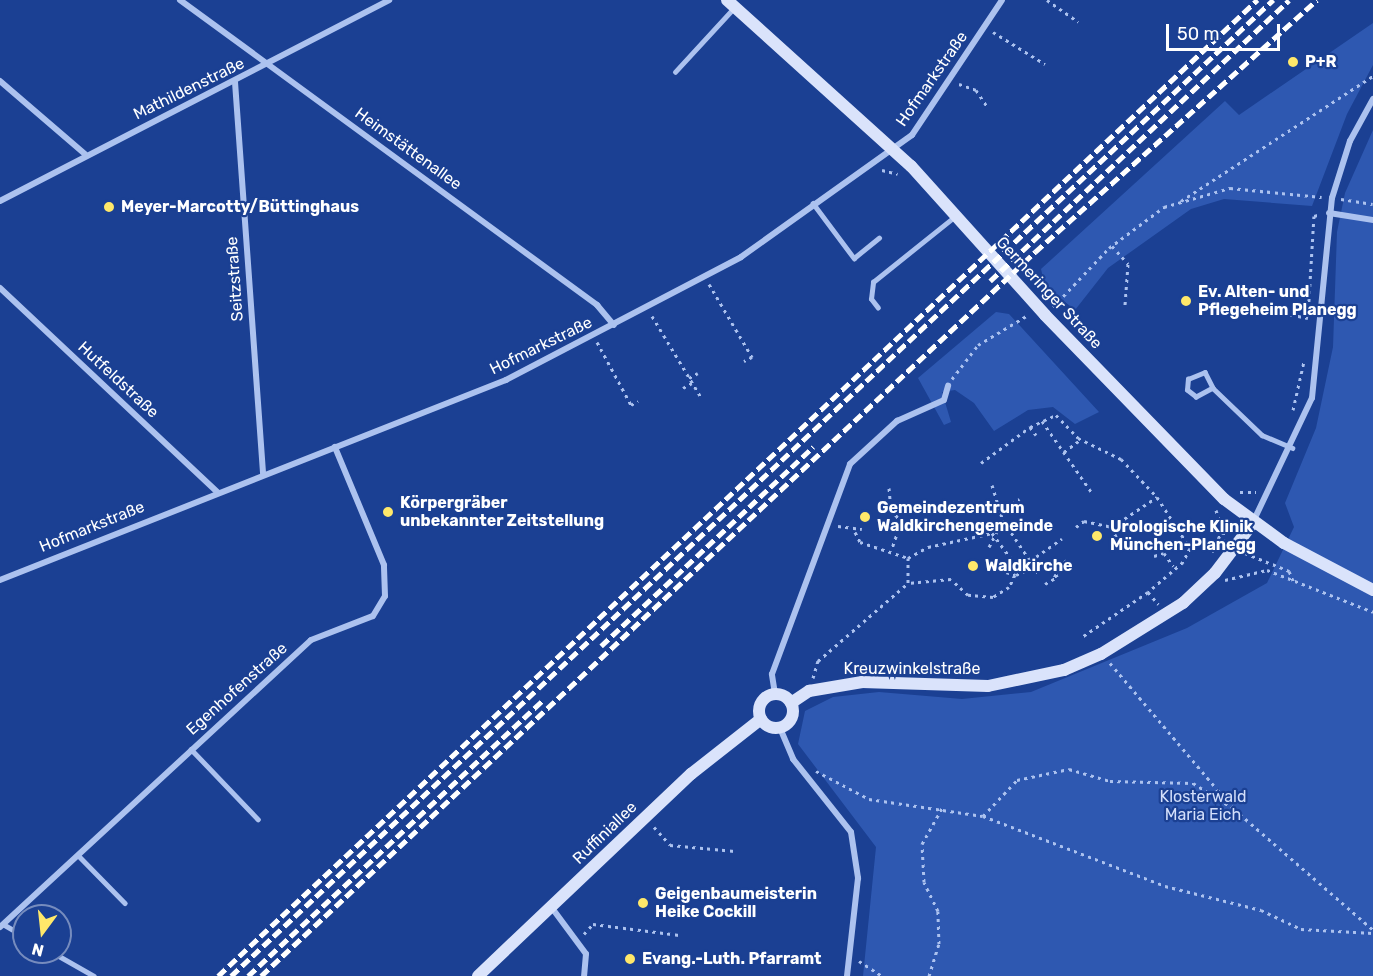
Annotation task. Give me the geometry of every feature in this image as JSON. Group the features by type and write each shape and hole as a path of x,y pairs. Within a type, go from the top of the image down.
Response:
{"street":[{"name":"Heimstättenallee","path":"180,0 597,305 614,326"},
{"name":"Mathildenstraße","path":"0,201 84,154 235,82 389,0"},
{"name":"Hofmarkstraße","path":"0,580 217,492 506,380 614,326 705,276 891,147 912,135 1001,0"},
{"name":"Germeringer Straße","path":"731,4 891,147 1145,421 1253,523 1368,588"},
{"path":"0,81 84,154"},
{"name":"Seitzstraße","path":"235,82 263,475"},
{"name":"Kreuzwinkelstraße","path":"791,703 809,691 862,682 940,687 1029,681 1103,653 1183,603 1215,573 1253,523 1292,448 1312,398 1317,368 1332,198 1350,141 1373,99"},
{"path":"1329,213 1373,220"},
{"name":"Hutfeldstraße","path":"0,288 217,492"},
{"path":"780,728 791,718 791,703 775,694 772,674 850,464 897,421 944,400 948,386"},
{"name":"Egenhofenstraße","path":"2,926 190,749 311,640 373,616 385,596 384,565 335,447"},
{"name":"Ruffiniallee","path":"478,976 645,817 761,719 759,706 775,694"},
{"path":"761,719 780,728 794,759 851,832 858,878 848,976"},
{"path":"552,908 579,939 586,954 584,976"}],"lane":[{"path":"675,72 731,4"},
{"path":"813,203 855,258 879,238"},
{"path":"878,308 871,299 873,282 956,216"},
{"path":"1213,388 1196,397 1187,390 1188,378 1205,372 1213,388 1262,435 1292,448"},
{"path":"190,749 258,819"},
{"path":"78,855 125,903"},
{"path":"72,963 94,976"}],"path":[{"path":"1047,0 1078,22"},
{"path":"999,36 1045,64"},
{"path":"1059,302 1112,246 1373,76"},
{"path":"962,86 965,82 976,90 988,108"},
{"path":"1177,203 1230,188 1373,204"},
{"path":"1307,328 1314,216"},
{"path":"1112,246 1128,264 1125,305"},
{"path":"705,276 752,357 744,362"},
{"path":"647,307 702,399"},
{"path":"1254,307 1308,318"},
{"path":"948,386 978,345 1029,315"},
{"path":"593,336 631,405 638,401"},
{"path":"1290,422 1305,357"},
{"path":"689,378 698,373"},
{"path":"683,388 692,383"},
{"path":"981,463 1030,427 1056,415 1081,440 1111,452 1157,497 1190,548 1183,562 1173,566 1148,592 1082,637"},
{"path":"1042,420 1092,493"},
{"path":"1030,427 1036,435"},
{"path":"1064,452 1081,440"},
{"path":"1233,488 1246,495 1264,484"},
{"path":"992,485 1003,520 1040,576"},
{"path":"889,488 891,509 901,522 892,548"},
{"path":"1076,526 1084,521 1112,527 1157,497"},
{"path":"1000,513 1019,499"},
{"path":"988,547 992,533 1003,520"},
{"path":"1112,527 1117,539"},
{"path":"847,529 855,532 873,548 892,548 908,558"},
{"path":"855,532 862,529"},
{"path":"908,558 928,547 992,533"},
{"path":"992,533 1018,568 1016,575"},
{"path":"1208,558 1220,535"},
{"path":"1030,561 1062,539"},
{"path":"1237,547 1288,572 1294,583"},
{"path":"1154,556 1164,553 1173,566"},
{"path":"908,558 908,583"},
{"path":"1064,560 1071,568"},
{"path":"809,691 818,661 908,583 951,579 968,595 993,597 1016,575 1034,567"},
{"path":"1215,573 1227,582 1267,570 1294,583 1373,612"},
{"path":"1006,572 1016,575"},
{"path":"1045,584 1058,577 1058,572 1052,580"},
{"path":"1148,592 1160,606"},
{"path":"1151,611 1166,600"},
{"path":"1103,653 1234,809"},
{"path":"794,759 869,799 942,808 983,816 1165,886 1261,910 1301,929 1373,931"},
{"path":"983,816 1017,780 1069,769 1110,781 1194,783 1234,809 1373,931"},
{"path":"929,976 939,944 938,911 924,882 921,844 942,808"},
{"path":"645,817 670,845 735,851"},
{"path":"579,939 593,924 679,935"},
{"path":"850,955 882,976"}],"green space":[{"path":"1373,23 1373,65 1347,114 1312,206 1224,199 1191,209 1108,268 1075,310 1045,286 1041,269 1225,101 1239,115"},
{"name":"Klosterwald Maria Eich","path":"1373,130 1373,976 863,976 876,847 798,744 805,711 833,697 879,692 962,699 1031,692 1187,628 1267,583 1294,527 1285,503 1316,428 1333,347 1337,232 1345,193"},
{"path":"996,312 1009,314 1099,412 1075,424 1053,407 1028,410 994,431 974,403 955,390 942,392 951,422 944,425 918,378"}],"railway":[{"path":"218,976 1257,0"},
{"path":"231,976 1273,0"},
{"path":"990,281 1289,0"},
{"path":"261,976 1035,252 1317,0"},
{"path":"601,646 813,447"},
{"path":"248,976 544,699"}],"place":[{"name":"P+R","path":"1293,62"},
{"name":"Meyer-Marcotty/Büttinghaus","path":"109,207"},
{"name":"Ev. Alten- und Pflegeheim Planegg","path":"1186,301"},
{"name":"Körpergräber unbekannter Zeitstellung","path":"388,512"},
{"name":"Gemeindezentrum Waldkirchengemeinde","path":"865,517"},
{"name":"Urologische Klinik München-Planegg","path":"1097,536"},
{"name":"Waldkirche","path":"973,566"},
{"name":"Geigenbaumeisterin Heike Cockill","path":"643,903"},
{"name":"Evang.-Luth. Pfarramt","path":"630,959"}]}
